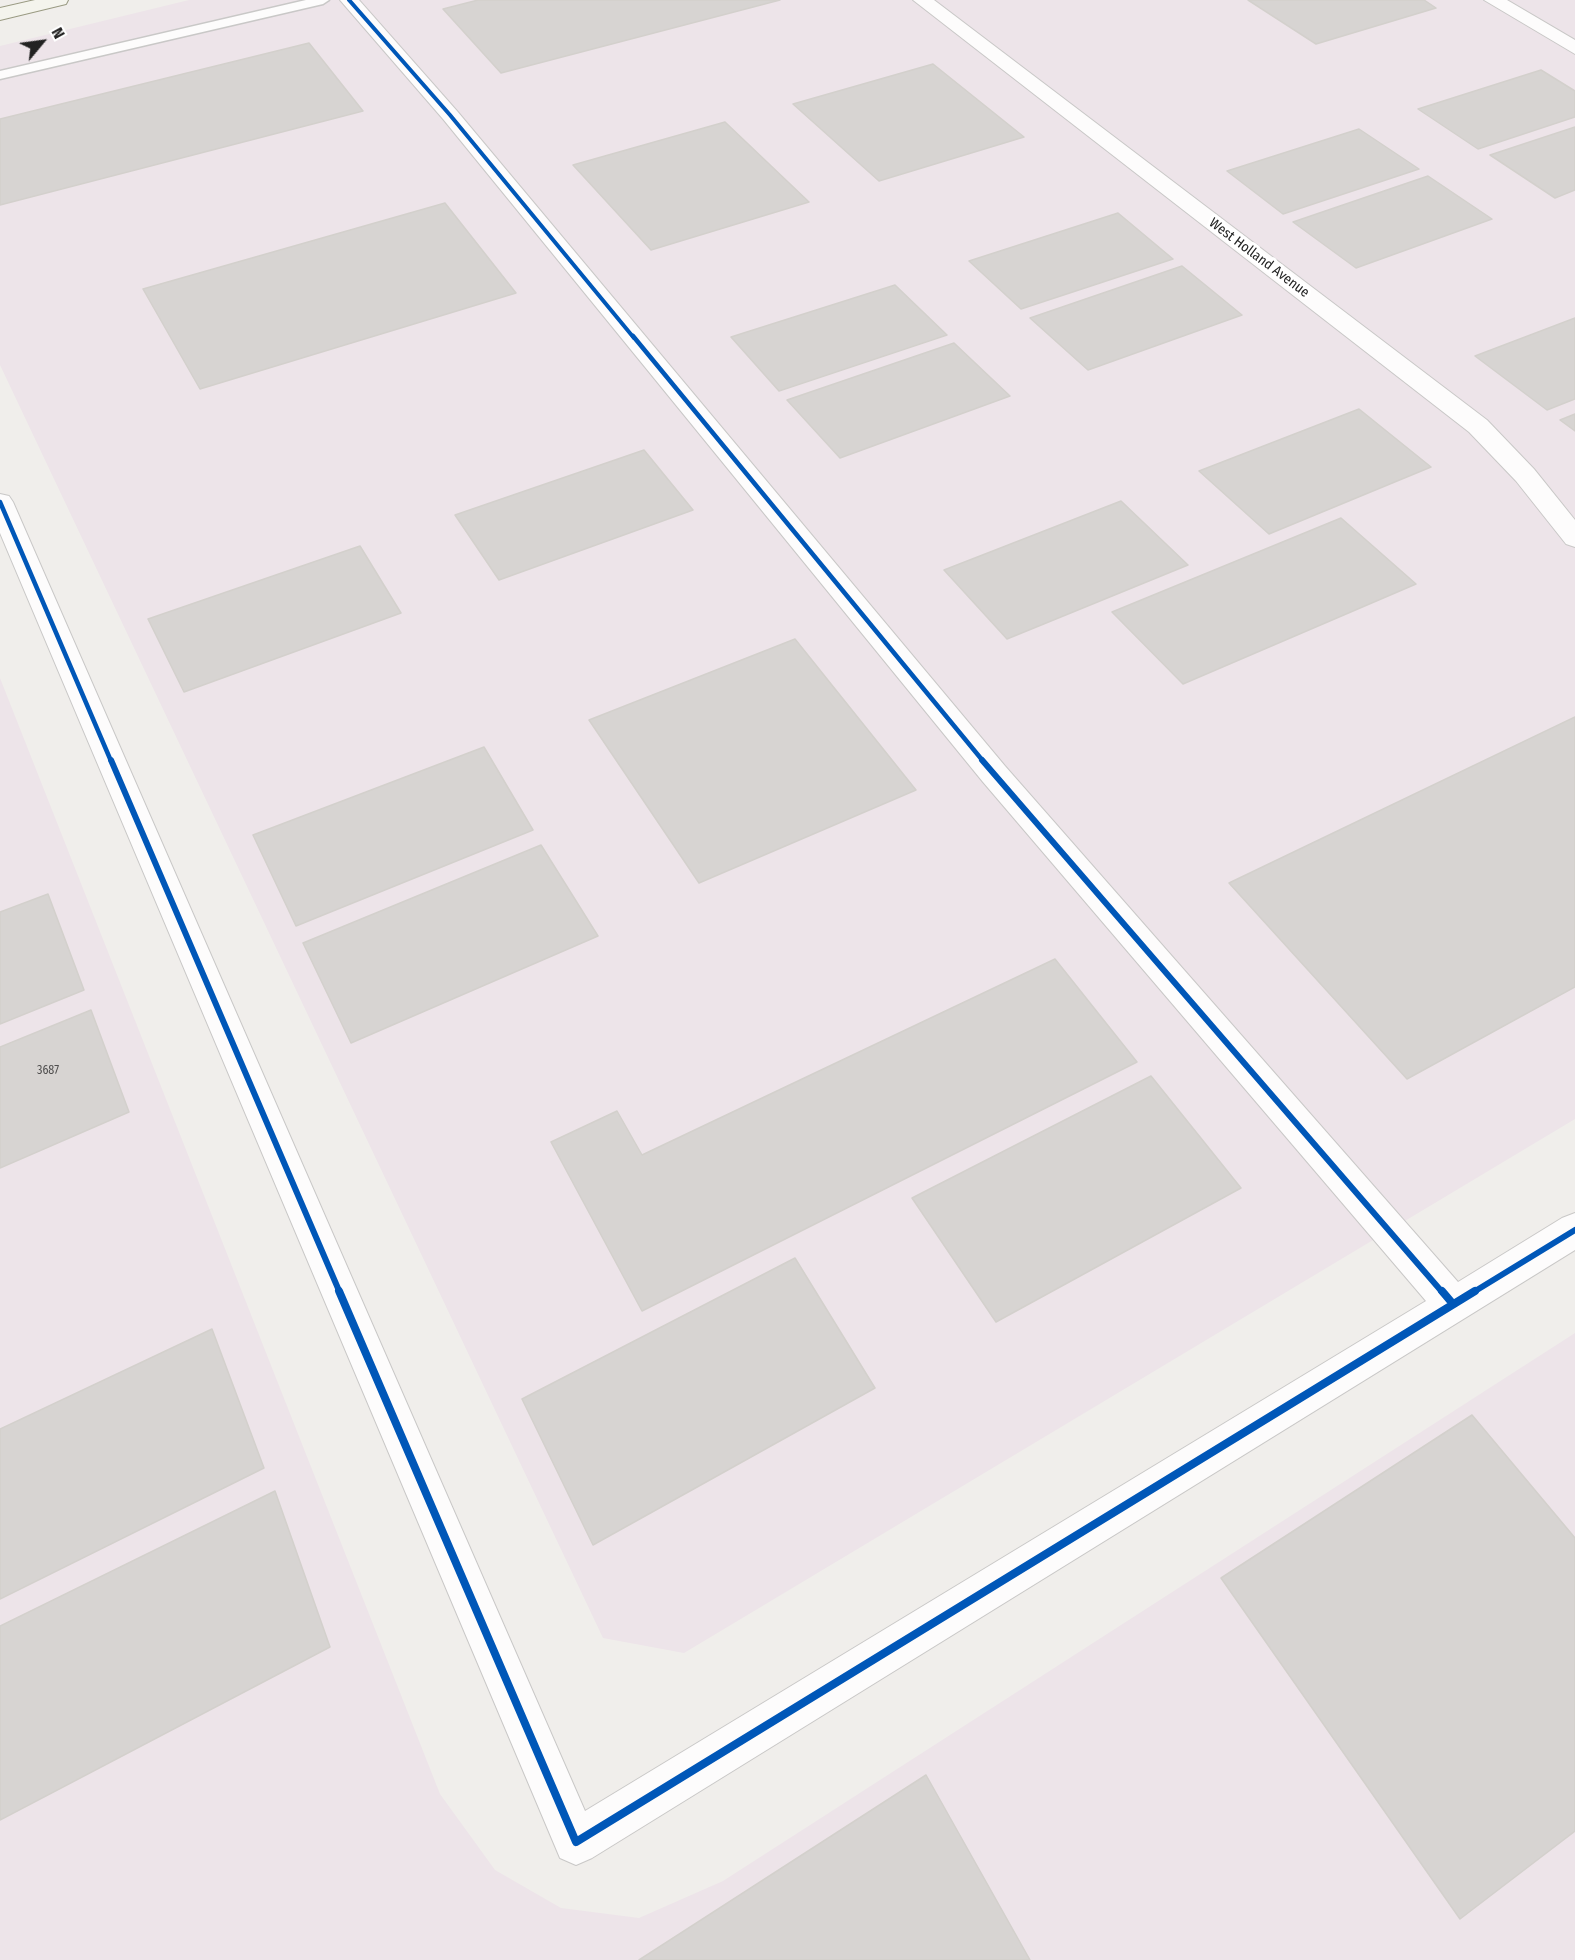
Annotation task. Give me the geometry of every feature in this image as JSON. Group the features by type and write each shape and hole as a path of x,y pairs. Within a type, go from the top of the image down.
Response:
{"main road":[{"path":"0,14 59,0"}],"street":[{"path":"350,0 450,115 994,774 1453,1304"},
{"name":"West Holland Avenue","path":"922,0 1478,426 1525,475 1575,538"},
{"path":"1493,0 1575,48"},
{"path":"0,502 576,1842 1575,1230"}],"lane":[{"path":"0,75 323,0"}],"shaded area":[{"path":"189,0 1575,0 1575,1119 684,1653 603,1638 0,365 0,46"},
{"path":"0,678 440,1794 495,1870 561,1908 639,1918 723,1881 1575,1333 1575,1960 0,1960"}],"building":[{"path":"478,0 780,0 501,73 443,9"},
{"path":"1248,0 1424,0 1436,8 1316,44"},
{"path":"309,43 363,111 0,205 0,119"},
{"path":"933,64 1024,137 879,181 793,104"},
{"path":"1541,70 1575,91 1575,117 1478,149 1418,109"},
{"path":"725,122 809,202 651,250 573,165"},
{"path":"1575,127 1575,190 1555,198 1490,155"},
{"path":"1359,129 1419,169 1283,214 1227,171"},
{"path":"1428,176 1492,219 1356,268 1293,222"},
{"path":"445,203 516,293 200,389 143,289"},
{"path":"1118,213 1173,259 1021,309 969,261"},
{"path":"1182,266 1242,315 1088,370 1030,318"},
{"path":"895,285 947,335 779,391 731,337"},
{"path":"1575,318 1575,399 1547,410 1475,356"},
{"path":"954,343 1010,396 840,458 787,400"},
{"path":"1359,409 1431,467 1269,534 1199,471"},
{"path":"1575,414 1575,431 1560,420"},
{"path":"644,450 693,510 499,580 455,515"},
{"path":"1121,501 1188,565 1007,639 944,570"},
{"path":"1341,518 1416,584 1183,684 1112,612"},
{"path":"360,546 401,613 184,692 148,619"},
{"path":"795,639 916,790 699,883 589,720"},
{"path":"1575,717 1575,987 1407,1079 1229,883"},
{"path":"484,747 533,830 296,926 253,835"},
{"path":"541,845 598,936 351,1043 303,943"},
{"path":"48,894 84,990 0,1024 0,912"},
{"path":"1055,959 1137,1062 642,1311 551,1142 617,1111 642,1155"},
{"path":"91,1010 129,1112 0,1168 0,1047"},
{"path":"1151,1076 1241,1188 996,1322 912,1198"},
{"path":"795,1258 875,1388 593,1545 522,1399"},
{"path":"212,1329 264,1468 0,1599 0,1429"},
{"path":"1472,1415 1575,1538 1575,1831 1460,1919 1221,1578"},
{"path":"275,1491 330,1647 0,1820 0,1626"},
{"path":"926,1775 1030,1960 639,1960"}],"cycle path":[{"path":"349,0 450,115 994,774 1453,1304"},
{"path":"0,502 576,1842 1575,1230"}]}
